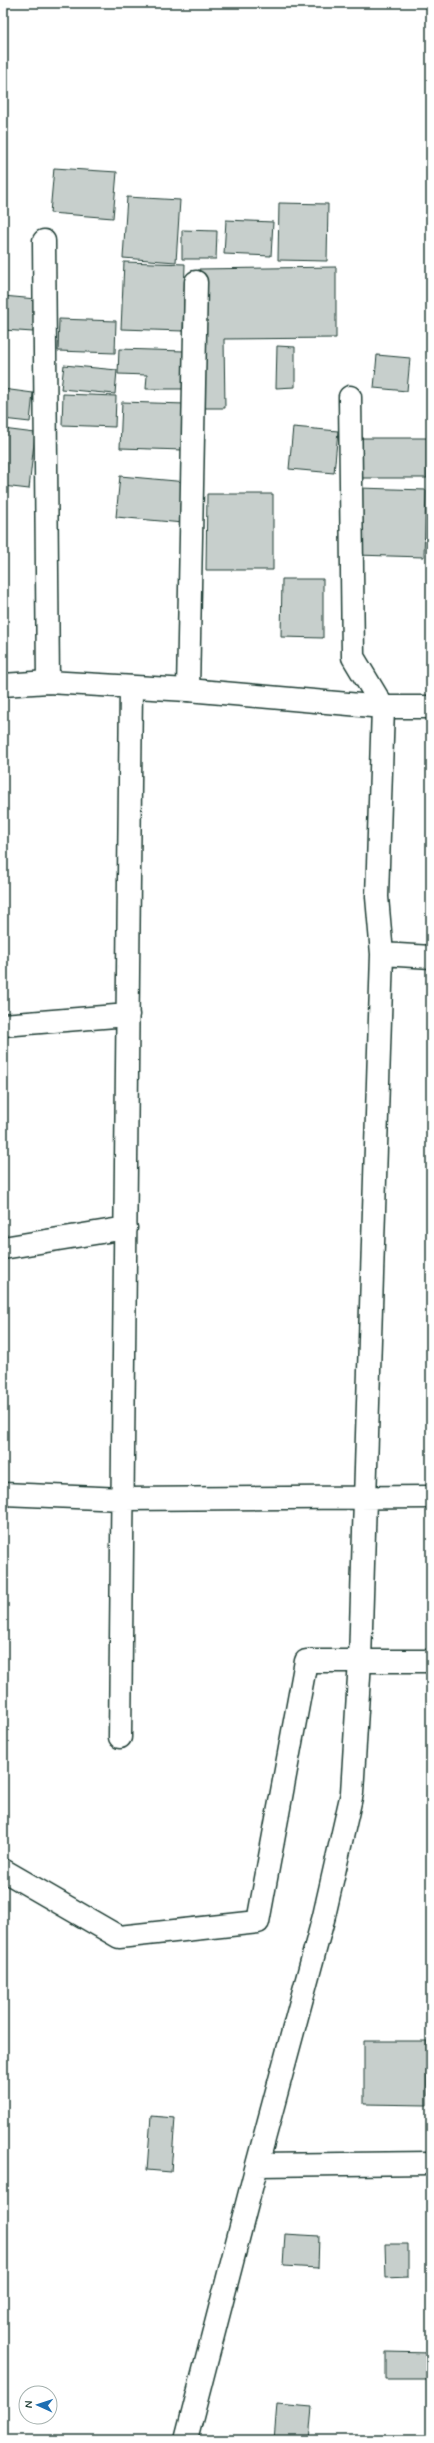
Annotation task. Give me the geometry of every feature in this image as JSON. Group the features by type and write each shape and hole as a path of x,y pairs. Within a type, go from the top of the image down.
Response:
{"street":[{"path":"44,241 48,682"},
{"path":"188,690 196,282"},
{"path":"186,2440 257,2165 324,1916 352,1793 360,1660 382,954 377,897 383,707 353,657 350,397"},
{"path":"3,685 48,682 188,690 383,707 431,707"},
{"path":"120,1737 131,687"},
{"path":"382,954 431,957"},
{"path":"3,1026 128,1015"},
{"path":"3,1248 126,1228"},
{"path":"3,1494 123,1499 431,1497"},
{"path":"3,1870 119,1937 258,1922 306,1661 431,1661"},
{"path":"257,2165 431,2163"}],"building":[{"path":"54,168 117,172 113,218 50,213"},
{"path":"127,197 180,200 176,262 123,258"},
{"path":"279,203 328,204 327,261 278,260"},
{"path":"226,220 273,222 271,256 224,254"},
{"path":"182,230 217,231 216,259 182,259"},
{"path":"124,262 185,264 183,331 121,329"},
{"path":"336,267 336,338 224,339 225,408 201,408 199,269"},
{"path":"3,296 36,299 33,332 3,330"},
{"path":"59,319 116,321 115,353 58,351"},
{"path":"277,346 295,347 295,387 276,388"},
{"path":"119,349 184,351 183,389 146,389 147,375 118,374"},
{"path":"377,355 410,358 407,391 374,388"},
{"path":"64,365 117,370 115,394 61,389"},
{"path":"3,389 33,393 30,422 3,419"},
{"path":"63,394 116,396 115,427 62,425"},
{"path":"122,402 185,404 183,450 120,448"},
{"path":"293,427 338,431 334,473 289,469"},
{"path":"3,429 35,433 29,489 3,486"},
{"path":"361,438 427,438 427,478 360,478"},
{"path":"120,476 187,482 183,523 116,517"},
{"path":"359,488 426,490 424,557 356,555"},
{"path":"207,494 273,494 273,570 206,570"},
{"path":"282,579 323,579 323,638 281,637"},
{"path":"364,2041 427,2041 427,2105 364,2104"},
{"path":"151,2116 175,2118 171,2172 147,2170"},
{"path":"285,2234 319,2236 318,2268 283,2266"},
{"path":"385,2244 408,2244 408,2277 386,2278"},
{"path":"386,2352 431,2353 431,2379 386,2379"},
{"path":"277,2404 312,2407 309,2440 274,2440"}]}
